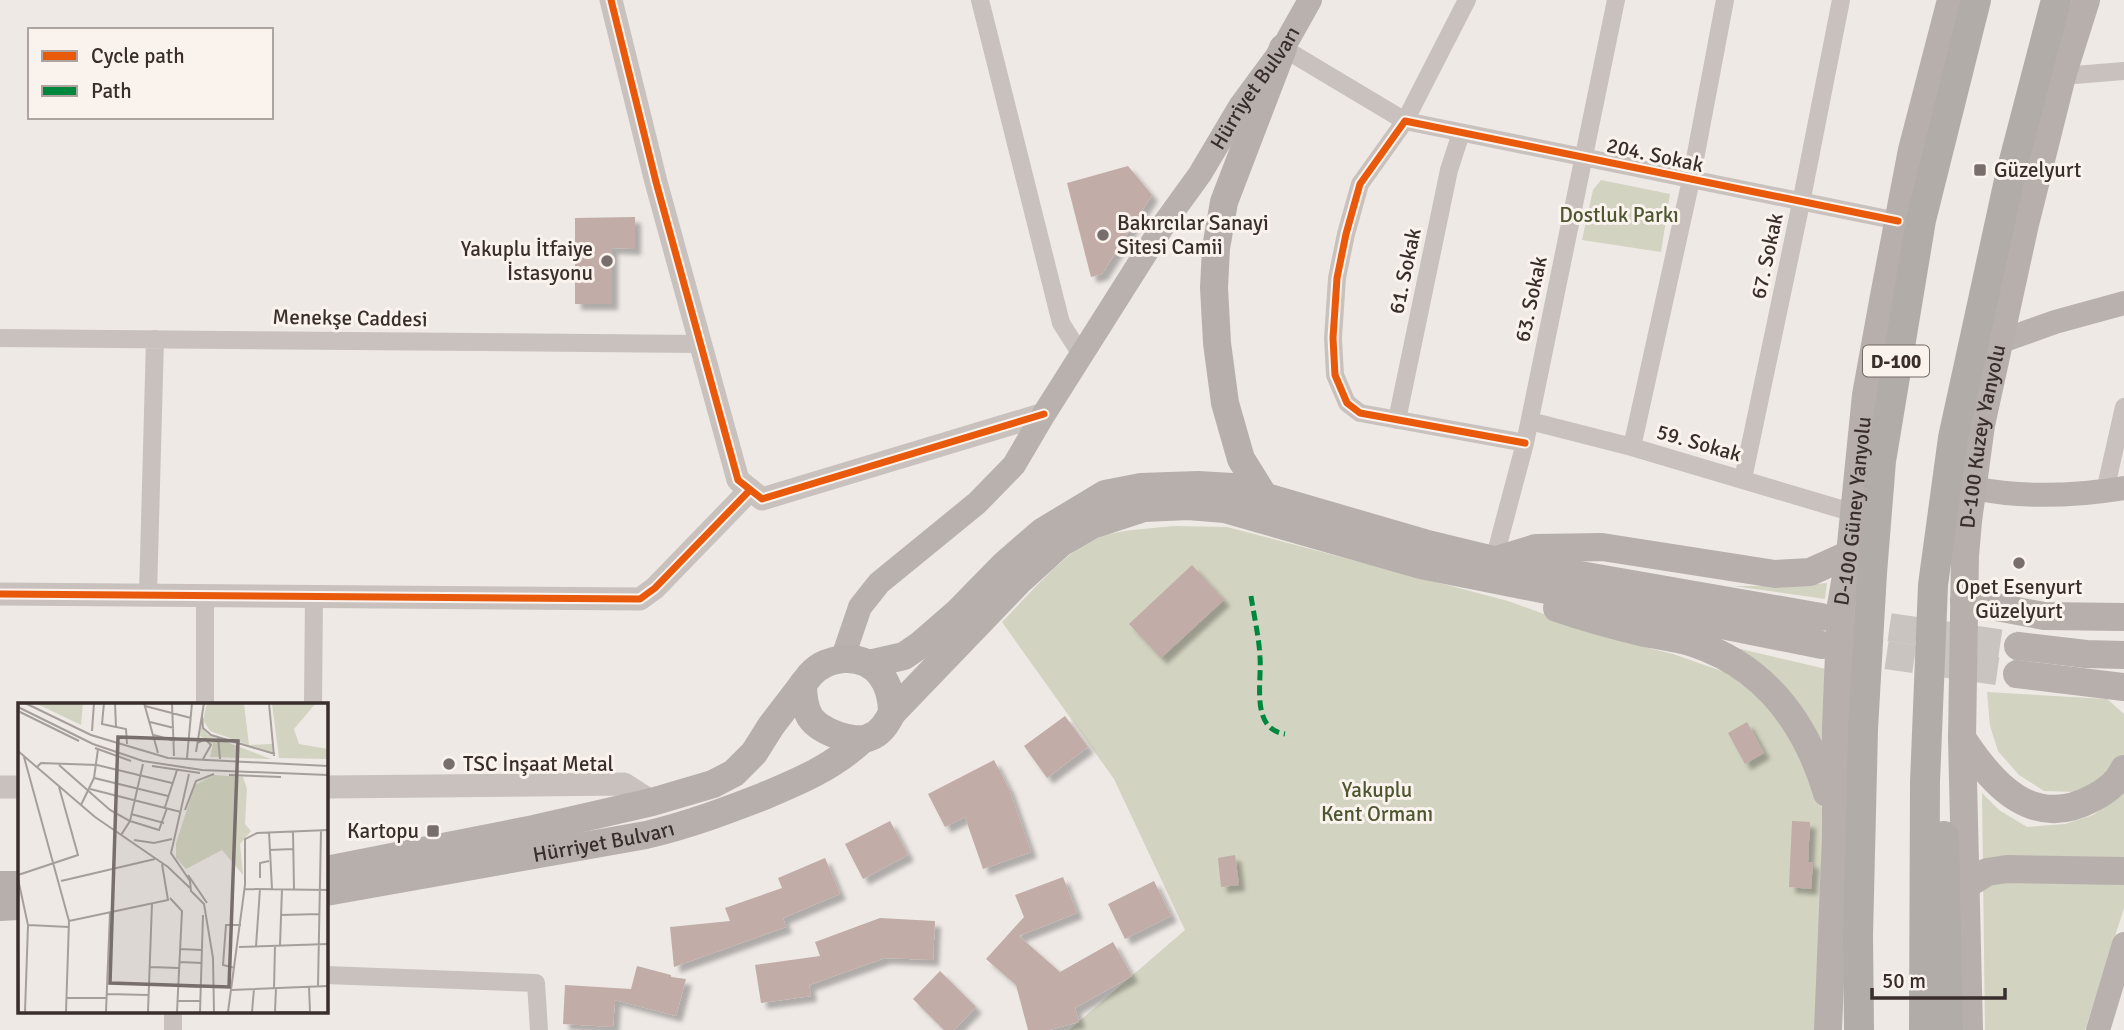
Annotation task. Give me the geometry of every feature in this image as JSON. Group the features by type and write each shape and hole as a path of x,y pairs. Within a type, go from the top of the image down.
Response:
{"highway":[{"name":"D-100","path":"1859,1030 1860,854 1867,644 1881,461 1921,220 1976,0"},
{"path":"1924,1030 1925,782 1933,584 1954,438 2010,176 2056,0"},
{"path":"1929,669 1937,720 1942,790 1948,934 1948,1030"},
{"path":"1840,1030 1849,895 1860,854"}],"main road":[{"name":"Hürriyet Bulvarı","path":"855,662 860,607 879,583 977,503 1014,466 1166,221 1200,174 1241,105 1283,48 1310,0"},
{"name":"D-100 Güney Yanyolu","path":"1828,1030 1836,836 1838,654 1841,605 1850,554 1866,395 1912,150 1951,0"},
{"name":"D-100 Kuzey Yanyolu","path":"1969,1030 1962,738 1965,556 1981,425 1999,342 2062,76 2086,0"},
{"path":"1264,496 1241,459 1225,403 1217,343 1214,288 1216,248 1224,202 1283,48"},
{"path":"1999,342 2055,322 2124,303"},
{"path":"855,662 904,656 958,612 1003,565 1042,532 1105,494 1141,487 1198,485 1232,487 1264,496 1424,544 1483,568 1822,645"},
{"path":"1973,488 2006,495 2114,490"},
{"path":"892,713 890,690 877,668 832,660 816,669 803,684 804,705 819,727 830,733 862,740 872,737 1018,582 1061,543 1092,525 1144,508 1188,506 1225,509 1421,565 1483,568 1821,617"},
{"path":"1483,568 1536,548 1602,547 1775,574 1810,572 1850,554"},
{"path":"1483,568 1526,598 1587,618 1692,642 1738,665 1765,685 1786,706 1817,760 1836,836"},
{"path":"1964,601 2044,616 2124,617"},
{"path":"2018,646 2086,654 2124,655"},
{"path":"2017,674 2111,685 2124,700"},
{"name":"Hürriyet Bulvarı","path":"327,870 534,829 652,802 713,784 734,773 754,753 803,684"},
{"path":"1962,738 1987,774 2000,787 2016,799 2038,808 2082,804 2104,792 2124,769"},
{"name":"Hürriyet Bulvarı","path":"327,892 646,835 695,823 829,767 862,740"},
{"path":"1966,885 1987,872 2007,869 2124,871"},
{"path":"0,885 18,885"},
{"path":"0,907 18,906"},
{"path":"2098,1030 2124,944"}],"street":[{"path":"611,0 738,480 762,499 1044,414"},
{"path":"980,0 1061,323 1082,356"},
{"path":"1467,0 1405,121 1360,184 1337,278 1333,338 1335,375 1347,403 1360,413 1525,443"},
{"name":"63. Sokak","path":"1483,568 1525,443 1616,0"},
{"path":"1632,447 1691,180 1725,0"},
{"name":"67. Sokak","path":"1743,479 1841,0"},
{"name":"204. Sokak","path":"1283,48 1405,121 1898,221"},
{"path":"2062,76 2124,71"},
{"name":"61. Sokak","path":"1397,420 1449,170 1461,133"},
{"name":"Menekşe Caddesi","path":"0,338 700,344"},
{"path":"148,595 155,339"},
{"path":"2114,490 2124,407"},
{"name":"59. Sokak","path":"1530,421 1632,447 1854,513"},
{"path":"0,594 640,599 655,588 750,490"},
{"path":"205,596 205,703"},
{"path":"313,703 314,596"},
{"path":"327,787 624,784 652,802"},
{"path":"0,786 18,787"},
{"path":"327,975 536,983 539,1030"},
{"path":"173,1012 173,1030"}],"green space":[{"name":"Dostluk Parkı","path":"1601,180 1670,194 1661,252 1582,240 1593,190"},
{"name":"Yakuplu Kent Ormanı","path":"1173,526 1227,527 1508,601 1613,639 1673,654 1730,674 1767,704 1791,733 1817,784 1827,832 1816,1030 1069,1030 1185,930 1114,779 1002,622 1062,561 1089,542 1119,532"},
{"path":"1827,583 1825,599 1734,586 1794,586"},
{"path":"1711,642 1826,669 1830,757"},
{"path":"1987,692 2107,699 2124,714 2124,755 2119,766 2079,792 2044,791 2019,775 1998,751 1990,726"},
{"path":"2124,791 2124,908 2085,1030 1985,1030 1982,793 1999,810 2027,827 2065,824 2093,815"}],"building":[{"name":"Bakırcılar Sanayi Sitesi Camii","path":"1128,166 1152,195 1102,274 1091,277 1067,183"},
{"path":"635,217 635,249 612,248 612,304 575,304 575,218"},
{"path":"1192,565 1224,600 1161,658 1129,624"},
{"path":"1065,716 1088,747 1047,778 1024,746"},
{"path":"1747,722 1764,753 1745,764 1728,733"},
{"path":"994,760 1009,789 1031,852 983,869 965,817 945,827 928,794"},
{"path":"890,821 908,855 863,879 845,844"},
{"path":"1792,821 1810,822 1808,862 1813,862 1811,889 1789,887"},
{"path":"1235,855 1239,885 1221,887 1218,858"},
{"path":"825,858 840,894 783,918 786,927 674,967 670,927 730,921 725,908 782,888 778,878"},
{"path":"1063,877 1077,913 1019,936 1060,972 1113,942 1132,976 1075,1008 1079,1022 1049,1030 1028,1030 1016,985 986,959 1024,917 1015,895"},
{"path":"1154,881 1171,916 1125,939 1108,904"},
{"path":"880,918 935,921 933,960 885,958 809,985 811,996 761,1003 755,965 820,956 815,942"},
{"path":"637,966 686,979 676,1016 615,1000 613,1027 563,1024 565,985 631,989"},
{"path":"940,971 976,1007 954,1030 944,1030 913,999"}],"tunnel":[{"path":"1848,621 2018,646"},
{"path":"1845,649 2017,674"}],"marked path":[{"path":"1251,596 1259,649 1262,714 1274,730 1285,734"}],"cycle path":[{"path":"611,0 656,182 738,480 762,499 1044,414"},
{"path":"1525,443 1360,413 1347,403 1335,375 1333,338 1337,278 1346,234 1360,184 1405,121 1898,221"},
{"path":"0,594 640,599 655,588 750,490"}],"place":[{"name":"Güzelyurt","path":"1980,170"},
{"name":"Bakırcılar Sanayi Sitesi Camii","path":"1103,235"},
{"name":"Yakuplu İtfaiye İstasyonu","path":"607,261"},
{"name":"Opet Esenyurt Güzelyurt","path":"2019,563"},
{"name":"TSC İnşaat Metal","path":"449,764"},
{"name":"Kartopu","path":"433,831"}]}
